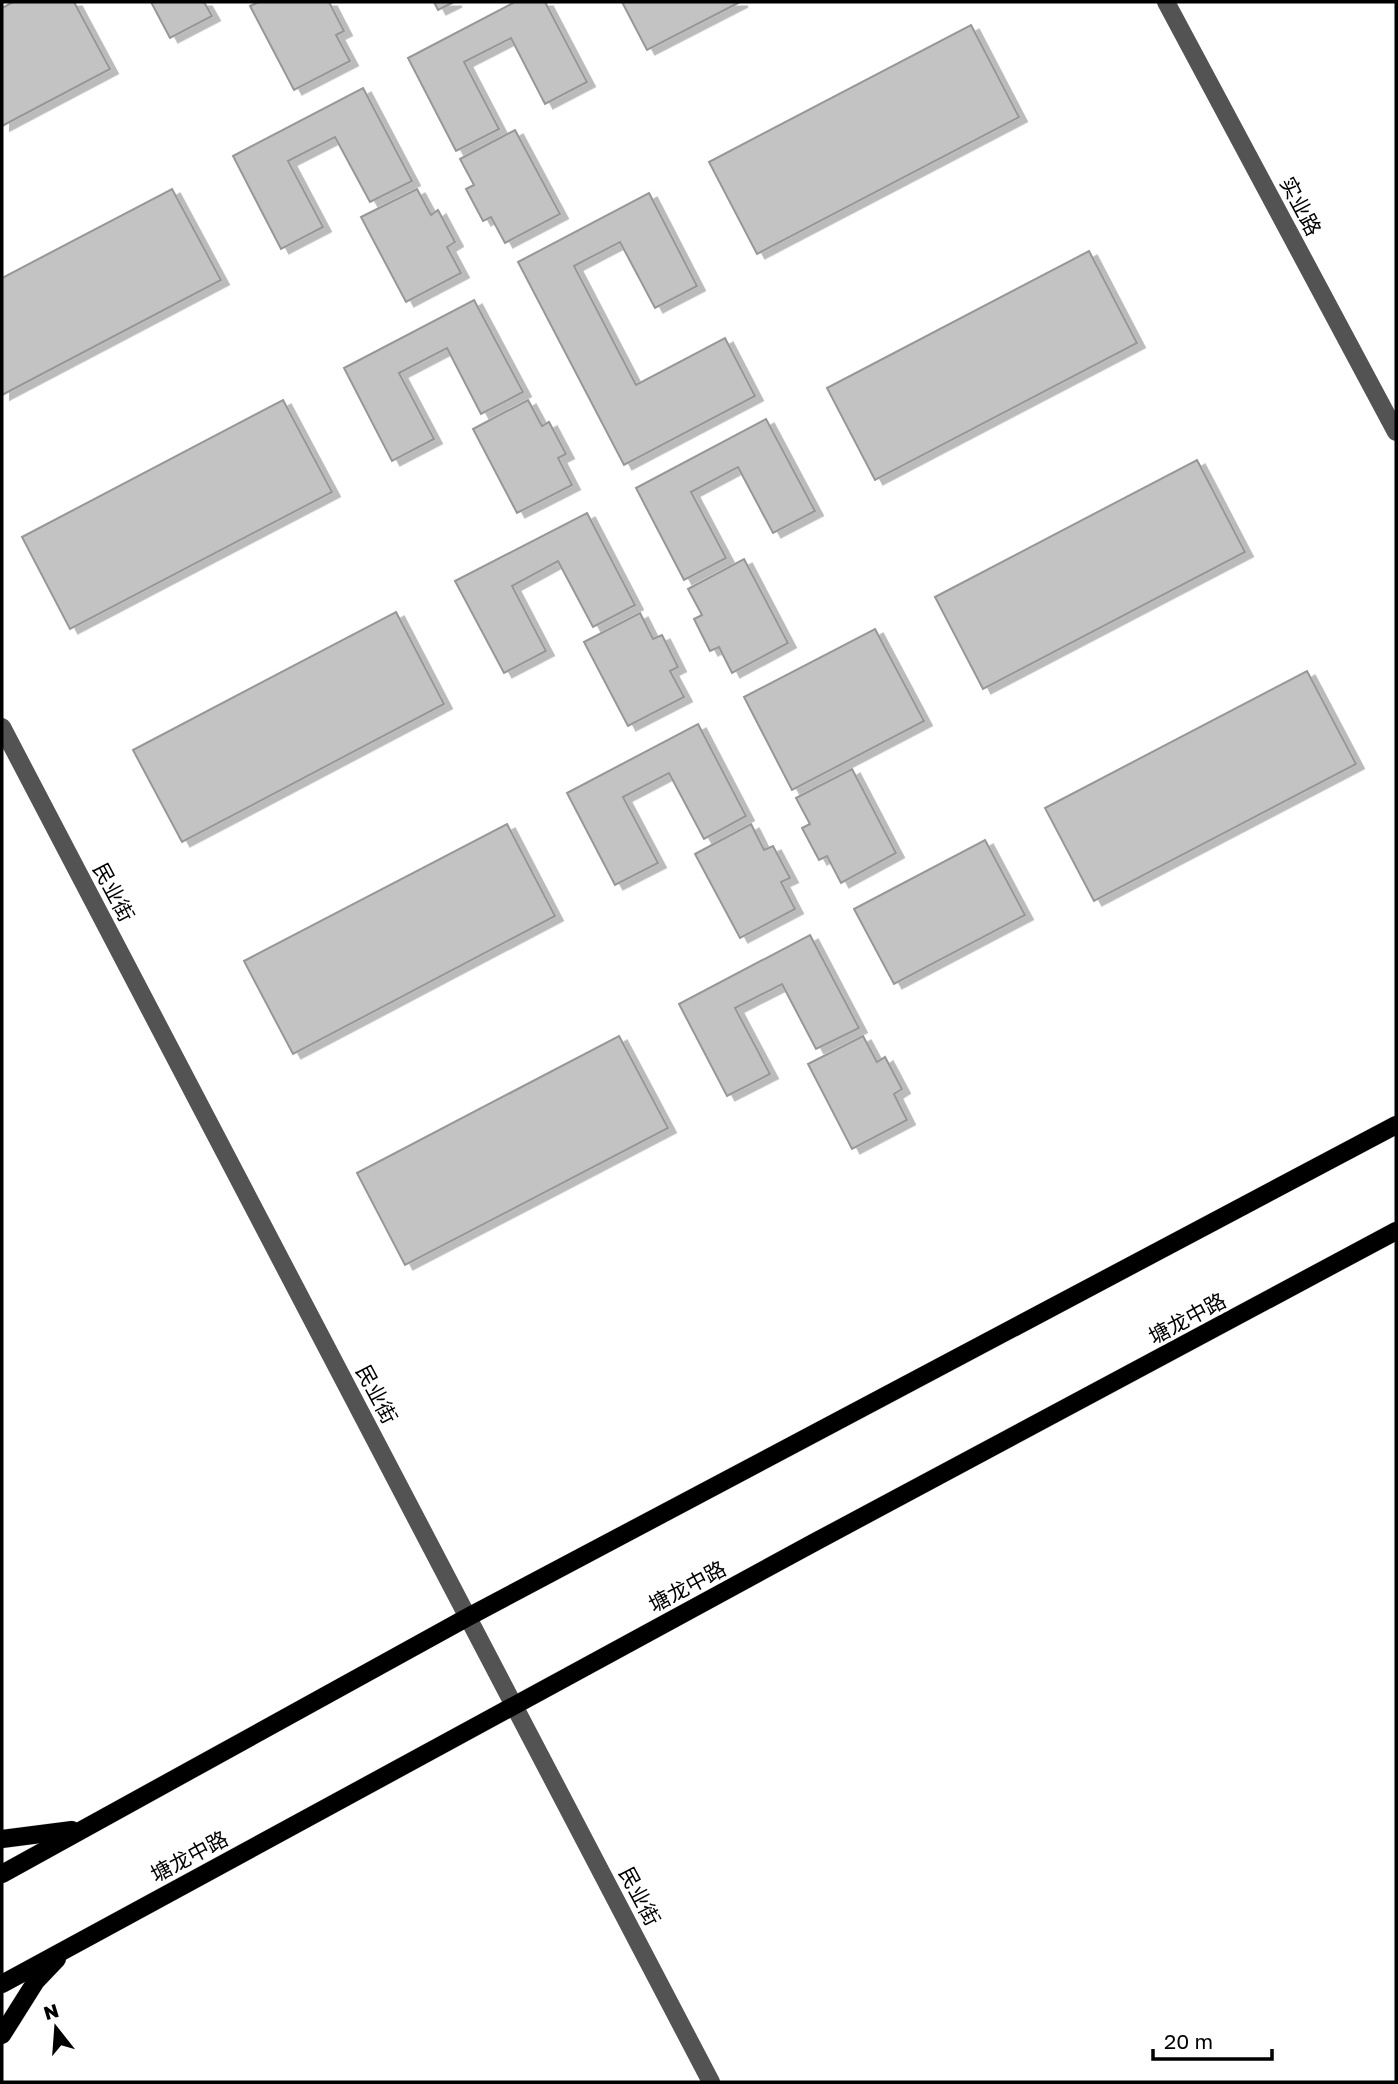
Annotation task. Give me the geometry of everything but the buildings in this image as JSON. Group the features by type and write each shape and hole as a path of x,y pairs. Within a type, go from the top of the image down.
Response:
{"main road":[{"path":"2,1874 468,1617 1396,1125"},
{"name":"塘龙中路","path":"2,1984 514,1705 1396,1231"},
{"path":"2,1839 34,1837 86,1828"},
{"path":"2,2035 37,1981 66,1948"}],"street":[{"name":"实业路","path":"1167,2 1396,432"},
{"name":"民业街","path":"2,727 711,2082"}]}
